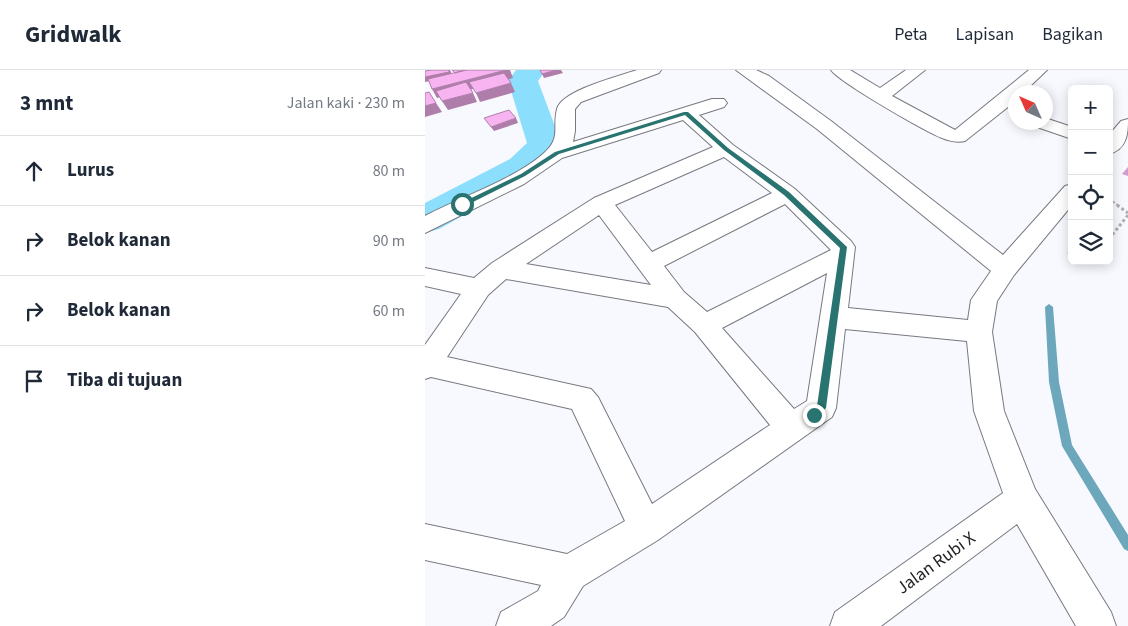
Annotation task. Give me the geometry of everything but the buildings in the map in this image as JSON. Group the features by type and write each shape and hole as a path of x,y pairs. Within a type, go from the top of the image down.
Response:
{"street":[{"path":"557,153 568,131 566,108 575,98 653,70"},
{"path":"744,70 763,80 824,125 1005,269"},
{"path":"839,70 880,96 948,134 958,137 1008,102"},
{"path":"880,96 917,70"},
{"path":"1025,85 1039,70"},
{"path":"425,225 523,175 557,153 718,103"},
{"path":"515,626 559,601 646,528 790,428 814,415 821,408 843,247 840,242 787,194 726,149 686,113"},
{"path":"1053,118 1068,130"},
{"path":"1113,141 1128,126"},
{"path":"646,528 587,406 581,398 426,366 479,288 501,269 603,203 726,149"},
{"path":"648,264 787,194"},
{"path":"1068,197 1005,269 984,300 979,332 989,411 1022,500 1097,626"},
{"path":"603,203 675,299 704,324 790,428"},
{"path":"704,324 842,255"},
{"path":"501,269 675,299"},
{"path":"425,277 479,288"},
{"path":"833,317 979,332"},
{"name":"Jalan Rubi X","path":"849,626 1022,500"},
{"path":"425,542 559,601"}],"path":[{"path":"1113,202 1128,214 1113,234"}],"waterway":[{"path":"425,220 523,167 545,145 523,81 532,70"},
{"path":"1049,307 1054,382 1067,446 1128,545"}],"route":[{"path":"462,204 523,175 557,153 686,113 726,149 787,194 840,242 843,247 821,408 814,415"}]}
